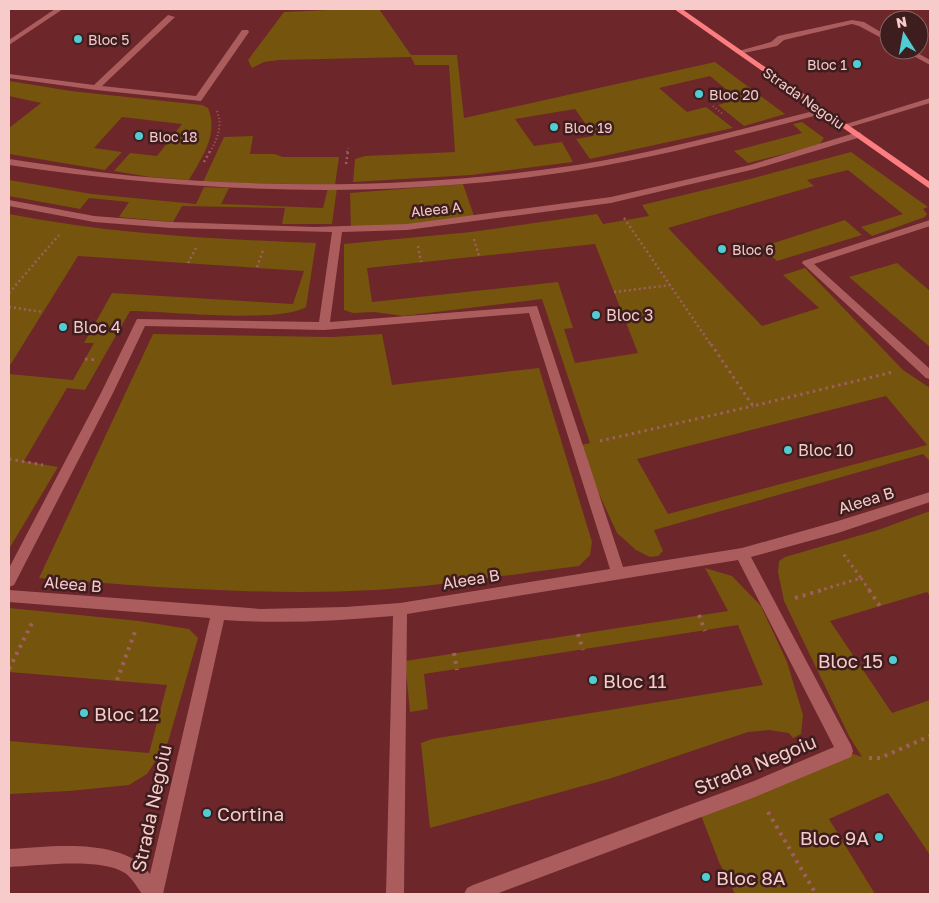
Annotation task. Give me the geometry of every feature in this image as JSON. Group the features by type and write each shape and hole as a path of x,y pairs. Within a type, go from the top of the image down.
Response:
{"main road":[{"name":"Strada Negoiu","path":"678,9 930,186"}],"street":[{"path":"9,43 59,9"},
{"path":"96,88 172,17"},
{"path":"739,52 774,44 781,38 852,22 861,24 879,34"},
{"path":"9,76 198,99 245,32"},
{"path":"844,126 930,100"},
{"name":"Aleea A","path":"9,162 107,176 192,185 343,188 429,184 586,166 659,153 822,111"},
{"name":"Aleea A","path":"9,203 75,216 171,226 337,230 445,223 611,200 752,167 858,135"},
{"path":"930,224 807,263 930,375"},
{"path":"324,326 337,230"},
{"path":"9,581 123,362 141,322 324,326 533,309 618,573"},
{"name":"Aleea B","path":"9,596 218,614 296,616 400,609 742,554 838,527 930,497"},
{"name":"Strada Negoiu","path":"473,894 755,789 845,751 742,554"},
{"path":"395,894 400,609"},
{"name":"Strada Negoiu","path":"153,894 218,614"},
{"name":"Strada Negoiu","path":"9,858 82,856 107,858 130,867 143,879 153,894"}],"path":[{"path":"192,185 217,137 220,124 220,116 211,102 198,99"},
{"path":"611,200 753,406"},
{"path":"9,293 75,216"},
{"path":"614,292 671,285"},
{"path":"9,307 43,312"},
{"path":"577,446 920,366"},
{"path":"9,459 67,469"},
{"path":"841,550 880,606"},
{"path":"794,598 860,578"},
{"path":"9,669 44,599"},
{"path":"117,680 144,608"},
{"path":"699,616 705,631"},
{"path":"578,634 583,650"},
{"path":"454,653 457,670"},
{"path":"845,751 863,757 880,758 930,736"},
{"path":"755,789 816,894"}],"shaded area":[{"path":"379,9 411,55 457,55 464,118 715,62 785,114 744,126 718,105 738,99 710,76 659,88 687,112 706,107 733,128 590,159 576,139 594,136 575,109 515,119 534,146 562,142 573,162 471,175 353,182 355,159 365,156 455,152 449,65 415,65 411,57 279,60 264,62 252,68 248,60 284,12"},
{"path":"9,81 71,91 202,105 208,108 211,118 210,137 204,154 189,180 150,177 114,171 130,153 157,156 182,124 122,117 94,148 122,152 105,170 9,154 9,128 41,103 9,96"},
{"path":"802,122 824,138 819,145 748,163 734,151 802,133 793,124"},
{"path":"253,136 250,154 274,154 283,157 339,157 335,185 203,182 224,137"},
{"path":"851,152 928,207 923,209 927,214 925,217 872,236 861,227 903,214 848,170 807,180 814,186 668,228 762,326 819,308 783,275 805,268 903,370 930,388 930,461 923,454 654,530 663,551 658,556 650,557 636,550 617,533 577,446 590,443 542,299 403,316 374,312 353,313 344,310 344,244 471,232 597,214 603,224 649,216 642,205","holes":["595,244 638,353 575,363 564,329 573,328 558,282 372,302 367,268","886,396 927,445 668,514 637,459"]},
{"path":"9,180 92,194 196,204 204,187 229,188 221,204 323,208 328,188 337,188 332,224 282,224 285,208 182,206 173,222 119,217 129,202 89,198 80,209 9,196"},
{"path":"463,184 475,219 351,229 350,193"},
{"path":"9,214 123,231 316,243 306,307 292,312 248,316 130,311 85,390 67,388 24,461 58,467 9,549 9,374 73,380 94,343 84,343 112,293 293,304 304,271 78,256 9,367"},
{"path":"845,220 862,235 777,261 761,247"},
{"path":"897,263 930,291 930,347 849,277"},
{"path":"153,334 333,337 382,334 392,385 539,368 592,542 590,555 579,566 452,583 334,592 249,591 39,578"},
{"path":"930,511 930,596 927,592 830,621 892,713 930,700 930,855 888,793 829,819 875,894 735,894 719,862 699,810 845,751 862,757 849,736 784,601 778,572 779,561 785,557 878,530"},
{"path":"705,568 732,576 761,606 787,662 803,715 801,734 793,738 789,733 769,730 748,732 612,778 430,828 421,743 432,739 763,685 738,625 424,674 428,709 410,712 405,661 728,611"},
{"path":"9,608 139,621 189,629 198,638 168,742 147,774 129,785 9,794 9,741 149,753 167,685 9,672"}],"place":[{"name":"Bloc 5","path":"78,39"},
{"name":"Bloc 1","path":"857,64"},
{"name":"Bloc 20","path":"699,94"},
{"name":"Bloc 19","path":"554,127"},
{"name":"Bloc 18","path":"139,136"},
{"name":"Bloc 6","path":"722,249"},
{"name":"Bloc 3","path":"596,315"},
{"name":"Bloc 4","path":"63,327"},
{"name":"Bloc 10","path":"788,450"},
{"name":"Bloc 15","path":"893,660"},
{"name":"Bloc 11","path":"593,680"},
{"name":"Bloc 12","path":"84,713"},
{"name":"Cortina","path":"207,813"},
{"name":"Bloc 9A","path":"879,837"},
{"name":"Bloc 8A","path":"706,877"}]}
